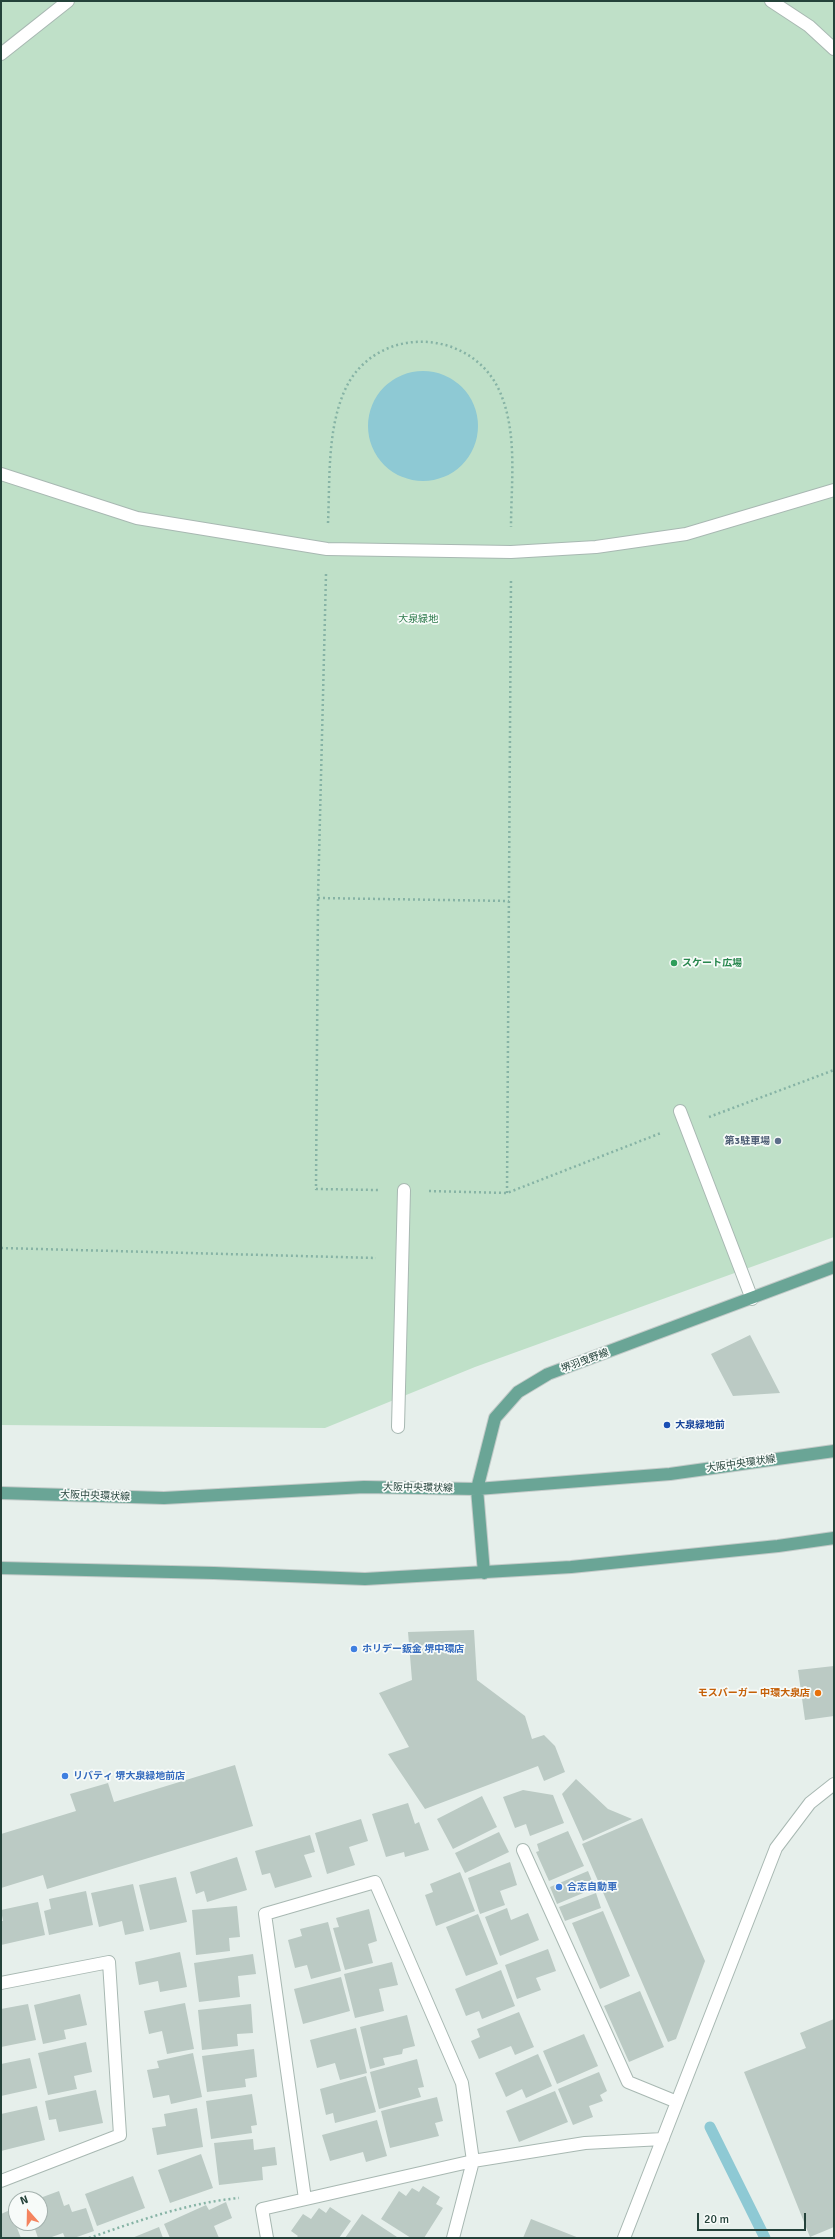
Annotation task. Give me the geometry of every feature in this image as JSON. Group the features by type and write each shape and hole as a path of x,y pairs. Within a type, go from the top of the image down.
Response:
{"main road":[{"name":"堺羽曳野線","path":"484,1573 477,1488 495,1418 518,1392 548,1374 752,1299 834,1267"},
{"name":"大阪中央環状線","path":"1,1493 164,1498 364,1487 477,1488 670,1474 834,1451"},
{"path":"1,1568 214,1573 365,1579 484,1573 778,1546 834,1538"}],"street":[{"path":"1,54 68,1"},
{"path":"771,1 809,26 834,49"},
{"path":"1,474 137,518 327,549 511,552 596,547 686,534 834,490"},
{"path":"680,1111 752,1299"},
{"path":"398,1428 404,1190"},
{"path":"624,2238 776,1848 810,1803 834,1784"},
{"path":"523,1850 628,2082 677,2102"},
{"path":"305,2199 265,1914 375,1882 462,2083 473,2161 453,2238"},
{"path":"1,1983 109,1962 120,2135 1,2181"},
{"path":"267,2238 262,2209 473,2161 584,2143 663,2139"}],"path":[{"path":"316,1189 318,898 327,549 335,418 344,390 360,367 382,351 408,342 436,342 462,351 484,368 499,391 509,418 512,445 507,1193"},
{"path":"318,898 509,901"},
{"path":"1,1248 403,1258"},
{"path":"89,2238 145,2219 213,2201 248,2198 262,2209"}],"green space":[{"name":"大泉緑地","path":"1,1 834,1 834,1237 475,1367 325,1428 1,1425"}],"water":[{"path":"423,371 444,375 454,380 462,387 469,395 474,405 478,426 474,447 469,457 462,465 454,472 444,477 423,481 402,477 392,472 384,465 377,457 372,447 368,426 372,405 377,395 384,387 392,380 402,375"}],"building":[{"path":"750,1335 780,1393 733,1396 711,1354"},
{"path":"474,1630 477,1680 525,1716 532,1739 544,1735 555,1746 565,1772 544,1781 538,1766 425,1809 388,1754 409,1747 379,1693 412,1680 408,1632"},
{"name":"モスバーガー 中環大泉店","path":"834,1666 834,1716 805,1720 798,1670"},
{"path":"235,1765 253,1826 47,1889 43,1875 1,1888 1,1834 76,1811 70,1794 108,1783 114,1802"},
{"path":"576,1779 608,1809 632,1819 583,1841 562,1794"},
{"path":"523,1790 553,1795 564,1823 530,1836 526,1824 515,1828 503,1797"},
{"path":"482,1796 497,1827 453,1849 437,1819"},
{"path":"408,1803 415,1824 419,1822 429,1850 405,1857 404,1852 386,1857 372,1814"},
{"path":"642,1818 705,1961 676,2039 668,2042 582,1844"},
{"path":"361,1819 368,1841 349,1847 355,1865 327,1874 315,1833"},
{"path":"568,1831 584,1866 549,1881 536,1852 539,1851 537,1844"},
{"path":"499,1832 509,1852 465,1873 455,1853"},
{"path":"310,1835 315,1852 304,1855 312,1877 275,1888 270,1873 262,1875 255,1851"},
{"path":"237,1857 247,1890 207,1902 204,1891 196,1894 190,1872"},
{"path":"510,1862 517,1885 500,1891 505,1905 480,1914 468,1878"},
{"path":"588,1871 595,1888 557,1904 550,1887"},
{"path":"460,1872 475,1911 436,1926 425,1895 433,1892 430,1884"},
{"path":"176,1877 187,1922 150,1930 139,1885"},
{"path":"133,1884 144,1931 125,1935 122,1921 99,1927 91,1893"},
{"path":"86,1891 93,1925 49,1935 44,1911 51,1909 49,1899"},
{"path":"596,1893 601,1908 565,1921 559,1907"},
{"path":"38,1902 45,1935 1,1945 1,1921 3,1921 1,1910"},
{"path":"237,1906 240,1937 229,1938 230,1951 196,1955 192,1910"},
{"path":"507,1908 511,1920 528,1913 539,1940 500,1956 485,1917"},
{"path":"369,1909 377,1941 368,1944 373,1963 345,1970 333,1928 339,1927 336,1918"},
{"path":"603,1911 630,1976 600,1989 572,1923"},
{"path":"478,1914 498,1964 466,1976 446,1927"},
{"path":"328,1922 341,1971 311,1979 307,1965 295,1968 288,1940 302,1936 300,1929"},
{"path":"548,1949 556,1971 536,1978 541,1990 517,1999 505,1965"},
{"path":"180,1952 187,1987 160,1992 158,1981 139,1985 135,1962"},
{"path":"253,1954 256,1974 238,1976 240,1997 199,2002 194,1963"},
{"path":"392,1962 398,1985 379,1989 384,2011 355,2018 344,1974"},
{"path":"501,1970 515,2006 482,2019 479,2011 466,2016 455,1989"},
{"path":"341,1977 350,2011 303,2024 294,1989"},
{"path":"640,1991 664,2047 629,2062 604,2006"},
{"path":"80,1994 87,2025 64,2030 66,2039 43,2044 34,2005"},
{"path":"185,2003 194,2049 167,2054 162,2031 149,2034 144,2011"},
{"path":"28,2004 36,2040 1,2047 1,2009"},
{"path":"251,2004 253,2033 237,2034 238,2046 202,2050 198,2010"},
{"path":"519,2012 534,2047 515,2055 511,2046 479,2059 471,2041 480,2037 477,2029"},
{"path":"407,2015 415,2046 403,2049 402,2054 383,2058 385,2065 370,2069 360,2027"},
{"path":"834,2019 834,2227 810,2237 744,2072 806,2048 800,2033"},
{"path":"356,2028 367,2073 340,2080 335,2063 317,2068 310,2040"},
{"path":"584,2034 598,2066 557,2084 543,2051"},
{"path":"86,2042 92,2072 74,2076 77,2089 48,2095 38,2053"},
{"path":"254,2049 257,2077 245,2079 246,2087 207,2092 202,2056"},
{"path":"193,2053 202,2097 171,2104 169,2095 153,2098 147,2070 159,2068 157,2061"},
{"path":"538,2054 552,2086 526,2098 522,2089 506,2097 495,2073"},
{"path":"30,2058 37,2088 1,2096 1,2064"},
{"path":"417,2059 424,2087 418,2088 421,2097 379,2109 370,2072"},
{"path":"599,2072 607,2091 600,2095 603,2101 589,2106 593,2117 573,2125 558,2089"},
{"path":"366,2076 376,2112 335,2123 333,2113 326,2115 320,2089"},
{"path":"96,2090 103,2123 59,2132 56,2119 49,2120 45,2101"},
{"path":"555,2091 568,2122 519,2142 506,2111"},
{"path":"252,2094 257,2125 251,2126 252,2133 211,2139 206,2101"},
{"path":"437,2097 443,2121 435,2123 439,2136 390,2148 381,2111"},
{"path":"37,2106 45,2140 1,2151 1,2114"},
{"path":"197,2108 203,2147 157,2155 152,2128 166,2126 164,2114"},
{"path":"377,2120 387,2156 366,2162 363,2152 330,2161 322,2135"},
{"path":"253,2139 254,2150 275,2147 277,2165 262,2167 263,2180 219,2185 214,2143"},
{"path":"201,2154 213,2188 170,2203 158,2170"},
{"path":"133,2176 145,2208 97,2226 85,2194"},
{"path":"423,2186 440,2197 436,2204 443,2208 424,2238 411,2238 381,2219 399,2191 406,2196 412,2188 419,2192"},
{"path":"59,2191 64,2206 69,2204 72,2212 86,2208 94,2231 74,2238 65,2238 63,2233 49,2238 38,2238 36,2231 48,2231 48,2195"},
{"path":"226,2202 232,2218 214,2226 219,2238 170,2238 164,2224 206,2205 209,2210"},
{"path":"330,2207 351,2221 339,2238 296,2238 298,2236 291,2231 303,2214 311,2219 319,2208 326,2213"},
{"path":"8,2211 8,2231 18,2231 21,2238 1,2238 1,2214"},
{"path":"362,2214 397,2237 345,2238"},
{"path":"531,2219 579,2238 523,2238"},
{"path":"159,2227 163,2238 132,2238"}],"waterway":[{"path":"710,2127 765,2238"}],"place":[{"name":"スケート広場","path":"674,963"},
{"name":"第3駐車場","path":"778,1141"},
{"name":"大泉緑地前","path":"667,1425"},
{"name":"ホリデー鈑金 堺中環店","path":"354,1649"},
{"name":"モスバーガー 中環大泉店","path":"818,1693"},
{"name":"リバティ 堺大泉緑地前店","path":"65,1776"},
{"name":"合志自動車","path":"559,1887"}]}
